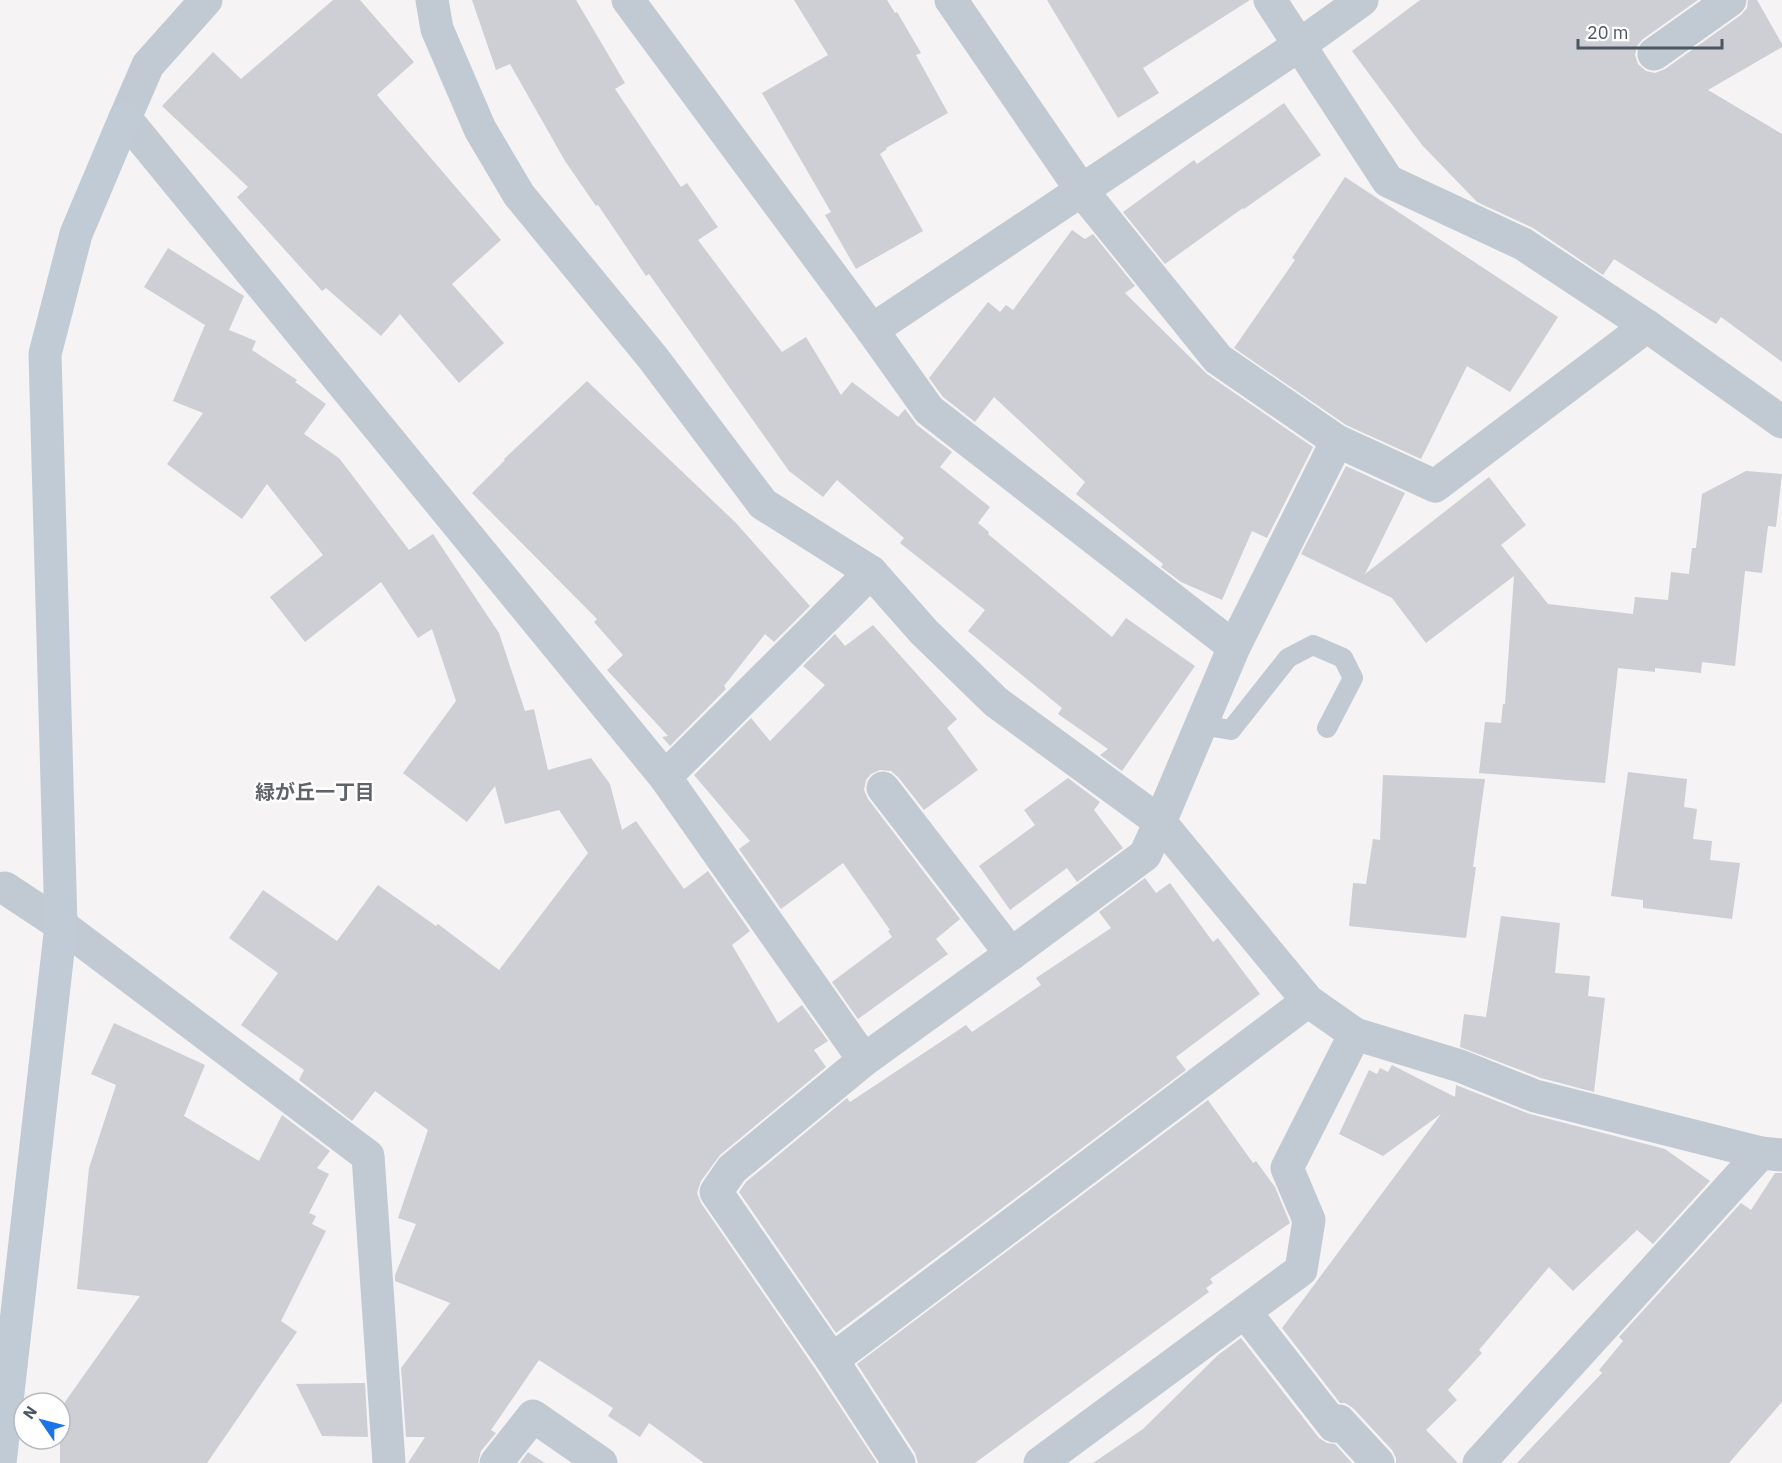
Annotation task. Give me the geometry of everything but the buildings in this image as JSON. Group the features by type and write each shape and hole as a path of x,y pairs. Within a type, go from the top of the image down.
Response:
{"street":[{"path":"0,1463 61,925 45,354 76,234 148,64 206,0"},
{"path":"432,0 437,29 480,129 519,195 653,358 763,504 871,572 924,632 996,702 1160,822 1308,1001 1355,1034 1460,1066 1535,1096 1772,1154 1479,1463"},
{"path":"628,0 929,410 1234,647"},
{"path":"951,0 1082,191 1218,359 1337,441 1435,486 1647,326"},
{"path":"1270,0 1388,181 1523,244 1647,326 1782,422"},
{"path":"872,330 1301,45 1362,0"},
{"path":"1654,54 1730,0"},
{"path":"125,118 664,777 864,1060"},
{"path":"899,1463 832,1360 716,1192 732,1169 864,1060 1145,855 1234,647 1337,441"},
{"path":"664,777 871,572"},
{"path":"883,788 1011,954"},
{"path":"5,888 61,925 368,1156 389,1463"},
{"path":"832,1360 1308,1001"},
{"path":"1040,1463 1301,1270 1309,1220 1287,1168 1355,1034"},
{"path":"1245,1312 1334,1426 1339,1421 1378,1463"},
{"path":"496,1463 533,1416 601,1463"}],"lane":[{"path":"1201,725 1231,730 1288,658 1313,645 1342,658 1353,678 1327,728"}],"district":[{"name":"緑が丘一丁目","path":"315,791"}]}
